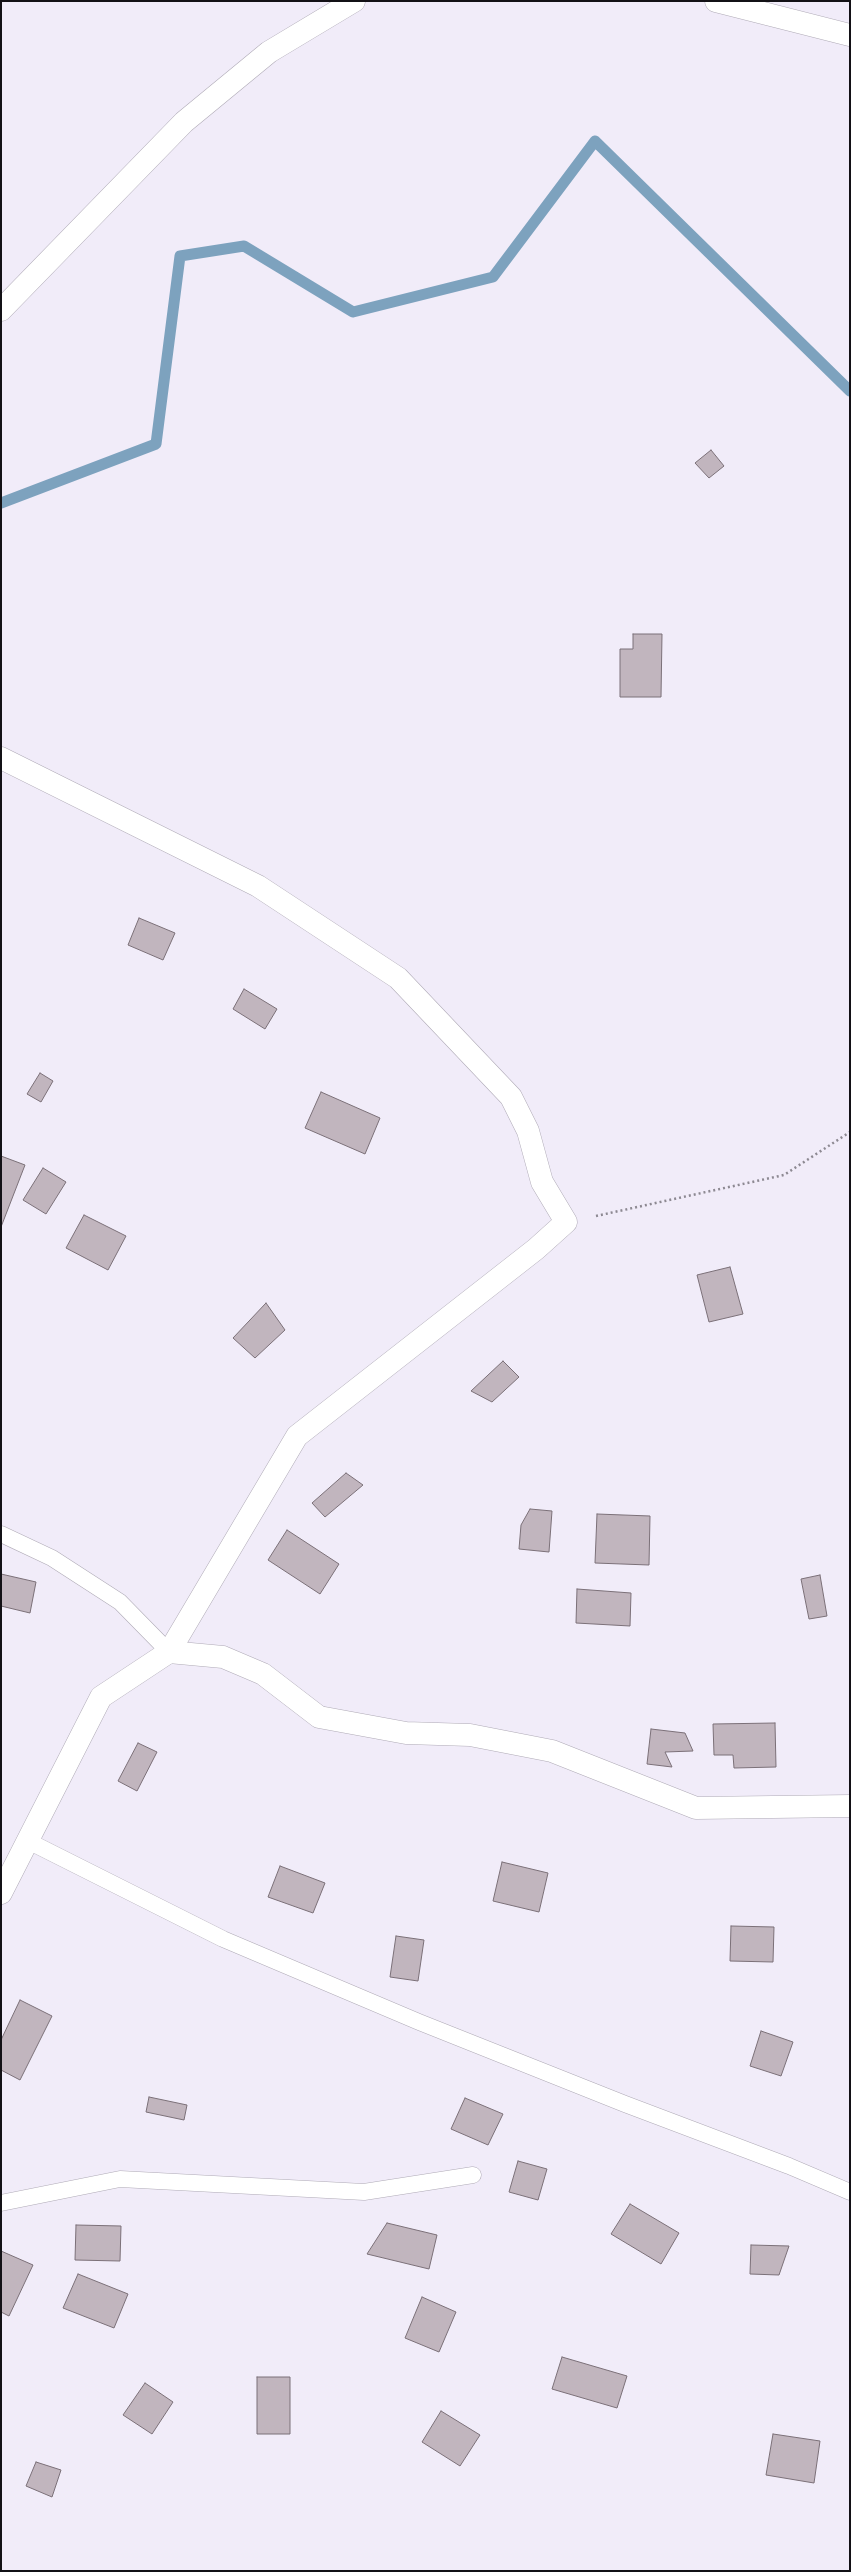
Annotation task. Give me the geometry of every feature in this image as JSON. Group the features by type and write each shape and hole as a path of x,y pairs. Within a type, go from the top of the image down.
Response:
{"street":[{"path":"1,310 184,122 269,52 354,1"},
{"path":"716,1 850,35"},
{"path":"1,758 258,886 398,978 511,1097 528,1131 542,1182 566,1222 536,1249 297,1436 169,1652 101,1697 28,1841 4,1882"},
{"path":"169,1652 223,1657 263,1674 319,1717 406,1732 470,1735 552,1752 696,1808 850,1806"}],"lane":[{"path":"1,1534 52,1558 120,1602 169,1652"},
{"path":"28,1841 223,1939 434,2028 625,2104 789,2166 850,2192"},
{"path":"1,2203 120,2179 364,2192 472,2175"}],"path":[{"path":"566,1222 784,1175 850,1132"}],"building":[{"path":"711,450 724,466 709,478 695,463"},
{"path":"633,634 662,634 661,697 620,697 620,649 633,649"},
{"path":"139,918 175,933 163,960 128,945"},
{"path":"244,989 277,1009 265,1029 233,1009"},
{"path":"40,1073 53,1081 41,1102 27,1094"},
{"path":"321,1092 380,1118 365,1154 305,1128"},
{"path":"1,1156 25,1165 1,1227"},
{"path":"43,1168 66,1182 46,1214 23,1200"},
{"path":"84,1215 126,1236 108,1270 66,1248"},
{"path":"730,1267 743,1314 709,1322 697,1275"},
{"path":"266,1303 285,1330 255,1358 233,1338"},
{"path":"503,1361 519,1377 492,1402 471,1391"},
{"path":"346,1473 363,1485 325,1517 312,1503"},
{"path":"530,1509 552,1511 549,1552 519,1549 521,1525"},
{"path":"597,1514 650,1516 649,1565 595,1563"},
{"path":"287,1530 339,1564 320,1594 268,1560"},
{"path":"1,1574 36,1582 30,1613 1,1606"},
{"path":"820,1575 827,1616 809,1619 801,1579"},
{"path":"577,1589 631,1593 630,1626 576,1623"},
{"path":"775,1723 776,1767 734,1768 733,1755 714,1755 713,1724"},
{"path":"651,1729 685,1733 693,1751 665,1752 672,1767 647,1764"},
{"path":"138,1743 157,1752 137,1791 118,1781"},
{"path":"502,1862 548,1873 539,1912 493,1901"},
{"path":"280,1866 325,1883 313,1913 268,1897"},
{"path":"731,1926 774,1927 773,1962 730,1961"},
{"path":"396,1936 424,1940 418,1981 390,1977"},
{"path":"20,2000 52,2016 20,2080 1,2070 1,2040"},
{"path":"761,2031 793,2042 781,2076 750,2066"},
{"path":"149,2097 187,2105 184,2120 146,2112"},
{"path":"465,2098 503,2114 488,2145 451,2129"},
{"path":"518,2161 547,2169 538,2200 509,2192"},
{"path":"630,2204 679,2233 661,2264 611,2234"},
{"path":"387,2223 437,2235 429,2269 367,2254"},
{"path":"76,2225 121,2226 120,2261 75,2260"},
{"path":"751,2245 789,2246 779,2275 750,2274"},
{"path":"1,2251 33,2265 9,2316 1,2312"},
{"path":"78,2274 128,2294 114,2328 63,2308"},
{"path":"422,2297 456,2312 439,2352 405,2338"},
{"path":"562,2357 627,2376 617,2408 552,2389"},
{"path":"257,2377 290,2377 290,2434 257,2434"},
{"path":"145,2383 173,2402 152,2434 123,2415"},
{"path":"441,2411 480,2435 460,2466 422,2442"},
{"path":"773,2434 820,2441 814,2483 766,2475"},
{"path":"36,2462 61,2470 52,2497 26,2486"}],"waterway":[{"path":"1,503 156,444 180,256 244,246 353,312 493,277 595,141 850,391"}]}
